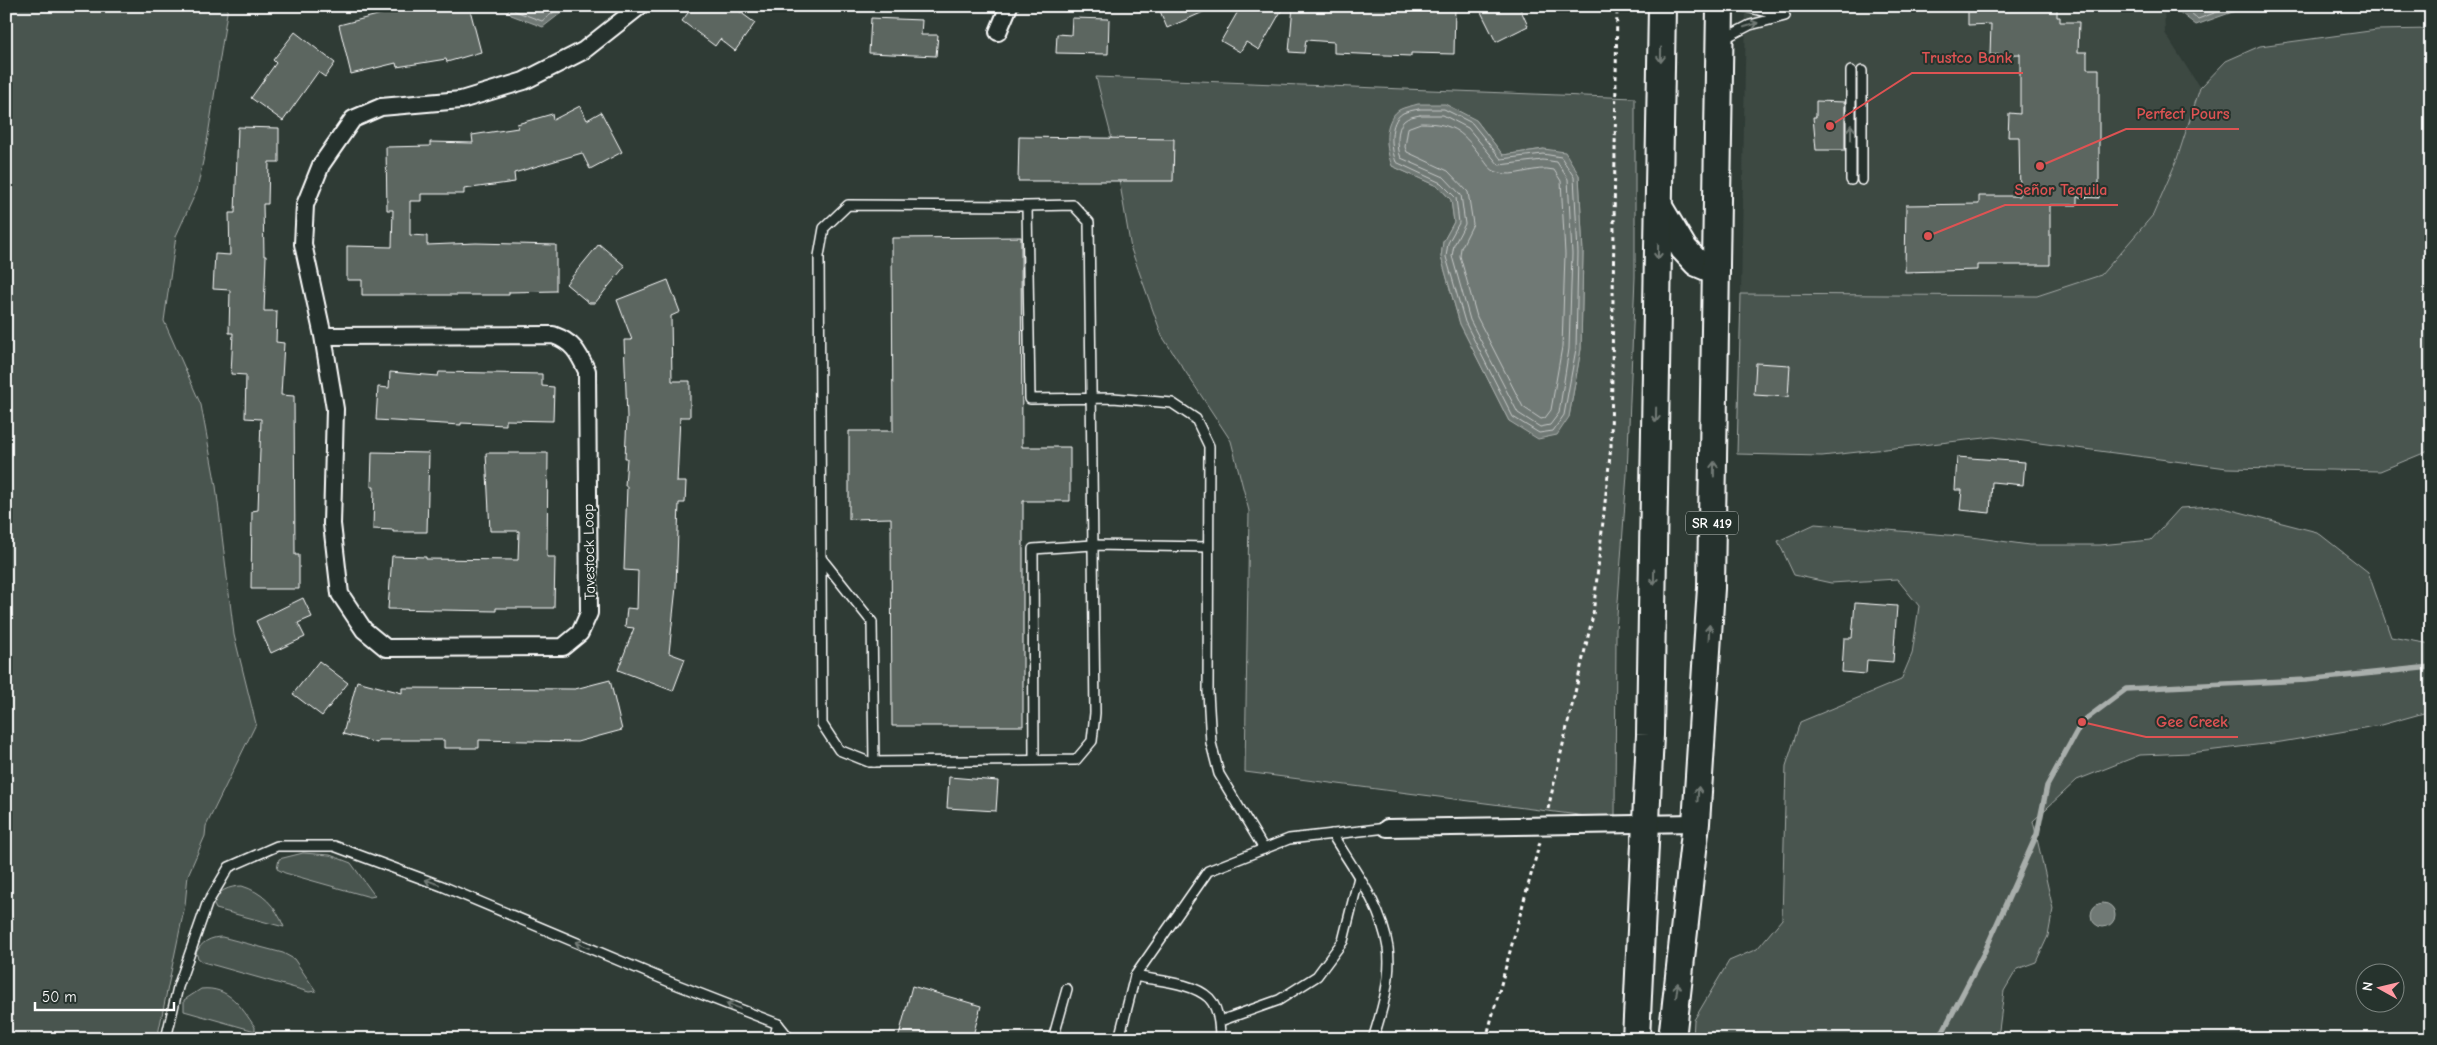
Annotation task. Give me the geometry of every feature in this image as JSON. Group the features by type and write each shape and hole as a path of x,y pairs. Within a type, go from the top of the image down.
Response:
{"main road":[{"path":"1636,1039 1646,825 1655,516 1662,6"},
{"name":"SR 419","path":"1672,1039 1696,823 1711,588 1720,6"},
{"path":"1659,206 1684,249 1697,263 1716,271"}],"street":[{"name":"Tavestock Loop","path":"323,336 553,335 567,340 578,351 587,371 589,613 580,633 563,647 386,648 364,630 340,594 332,524 335,410 323,336 303,244 306,205 321,165 353,119 381,107 462,100 524,80 583,51 640,6"},
{"path":"998,32 1009,6"},
{"path":"1387,828 1696,823"}],"lane":[{"path":"1720,40 1738,29 1785,16 1760,12 1742,6"},
{"path":"1851,70 1851,180"},
{"path":"1862,71 1862,180"},
{"path":"1073,205 1089,222 1092,398 1095,713 1092,741 1076,760 874,762 839,750 822,724 819,256 824,228 848,206 1073,205"},
{"path":"1027,206 1030,398 1092,398 1172,403 1196,419 1209,446 1210,743 1219,774 1264,849"},
{"path":"1034,760 1034,549 1093,545 1208,547"},
{"path":"821,558 872,622 874,762"},
{"path":"1119,1039 1135,976 1208,871 1289,840 1387,828"},
{"path":"1332,834 1378,910 1388,949 1386,997 1374,1039"},
{"path":"166,1039 178,987 205,911 229,867 277,846 334,846 442,886 670,982 778,1024 790,1039"},
{"path":"1220,1021 1279,1000 1316,976 1343,941 1358,877"},
{"path":"1135,976 1189,987 1210,999 1220,1021 1220,1039"},
{"path":"1053,1039 1067,989"},
{"path":"774,1039 778,1024"}],"path":[{"path":"1549,808 1594,615 1611,446 1617,6"},
{"path":"1486,1039 1540,843"}],"shaded area":[{"path":"6,6 228,6 207,142 197,190 176,236 164,321 201,405 216,486 234,635 256,724 206,826 205,836 188,875 185,905 157,1039 6,1039"},
{"path":"1746,6 2164,6 2165,33 2200,88 2176,162 2153,215 2101,275 2038,296 1741,294"},
{"path":"2431,29 2431,450 2380,471 2227,468 1994,437 1822,456 1737,454 1741,294 2037,296 2101,275 2153,215 2176,162 2200,88 2226,61 2260,46 2377,30"},
{"path":"1096,77 1635,98 1635,277 1627,474 1616,630 1615,816 1586,816 1245,772 1249,511 1231,441 1162,336 1131,249 1113,143","holes":["1476,120 1503,155 1544,149 1579,175 1583,253 1581,349 1569,417 1509,421 1460,324 1441,257 1443,242 1454,222 1451,200 1439,187 1392,166"]},
{"path":"2216,506 2317,532 2368,572 2391,637 2431,644 2431,711 2381,725 2281,742 2190,753 2140,755 2077,780 2033,821 2053,909 2048,936 2036,962 2017,969 2004,991 1999,1030 1991,1039 1693,1039 1694,1020 1729,961 1757,949 1782,919 1786,766 1800,722 1901,680 1912,654 1919,606 1897,579 1831,583 1794,575 1778,541 1815,524 1972,537 2029,545 2100,545 2151,540 2180,508"},
{"path":"303,853 330,855 351,863 375,896 370,897 285,873 277,869 279,859"},
{"path":"242,886 256,892 268,901 281,919 284,927 216,909 213,903 220,892 228,888"},
{"path":"222,937 283,953 294,959 316,991 309,992 203,962 198,958 196,953 204,943 210,939"},
{"path":"201,989 211,989 227,994 245,1012 255,1027 255,1031 184,1011 184,1000"}],"water":[{"path":"507,6 570,6 543,27 511,15"},
{"path":"2178,6 2283,6 2238,10 2196,25 2178,11"},
{"path":"1418,104 1445,104 1476,120 1503,155 1544,149 1565,152 1579,175 1583,253 1581,349 1569,417 1557,435 1538,439 1509,421 1460,324 1441,257 1443,242 1454,222 1451,200 1439,187 1392,166 1387,144 1390,122 1399,110"},
{"path":"2103,903 2111,907 2115,915 2111,923 2103,927 2095,923 2091,915 2095,907"}],"building":[{"path":"400,6 469,6 481,52 447,62 446,59 397,67 396,63 351,74 339,25 389,12 388,8"},
{"path":"693,6 732,6 755,23 735,51 720,39 715,46 682,21"},
{"path":"1158,6 1217,6 1167,28"},
{"path":"1241,6 1284,6 1259,50 1246,42 1240,52 1221,41"},
{"path":"1293,6 1455,6 1454,54 1411,53 1411,56 1334,53 1334,42 1306,40 1304,53 1289,52"},
{"path":"1478,6 1519,6 1528,26 1496,42"},
{"path":"1968,6 2057,6 2057,17 2060,17 2060,22 2079,22 2078,52 2087,52 2087,69 2099,69 2099,198 2077,197 2077,205 2050,205 2050,265 1977,265 1977,270 1905,272 1906,205 1979,204 1979,196 2020,196 2019,137 2008,137 2009,113 2020,114 2020,54 1990,55 1991,24 1968,25"},
{"path":"871,18 922,20 921,35 938,35 936,56 869,53"},
{"path":"1072,18 1109,19 1108,54 1056,53 1057,34 1071,35"},
{"path":"295,32 335,63 325,77 318,72 283,121 251,98 276,63 273,60"},
{"path":"1816,101 1845,102 1845,150 1816,150 1813,117 1816,117"},
{"path":"580,106 587,120 601,112 622,152 590,169 582,153 514,173 515,182 464,189 464,194 421,194 421,201 410,201 410,235 427,236 427,245 476,243 556,245 556,291 509,292 509,295 362,295 362,280 347,280 347,246 392,247 393,210 387,210 386,147 430,146 430,142 473,143 472,135 518,128 517,124 552,114 553,120"},
{"path":"238,127 279,128 279,162 269,162 268,204 263,204 264,256 266,256 264,311 277,311 276,342 284,343 281,395 294,396 295,555 299,555 299,589 251,589 252,511 258,510 261,419 245,418 246,375 231,374 233,333 229,333 230,290 213,289 215,254 230,255 229,213 235,213"},
{"path":"1019,137 1174,139 1173,181 1018,181"},
{"path":"1021,237 1022,447 1070,447 1070,501 1023,501 1023,726 892,726 891,518 849,519 849,431 893,431 892,238"},
{"path":"599,244 625,266 595,303 589,303 566,284"},
{"path":"668,280 680,312 671,316 672,381 690,381 690,417 680,417 677,482 686,482 685,503 679,503 676,587 669,653 685,659 673,691 618,670 634,628 625,627 627,608 637,609 638,571 624,570 627,417 624,340 632,340 617,300"},
{"path":"1756,363 1790,365 1788,397 1754,395"},
{"path":"390,372 438,376 439,372 542,374 542,386 554,387 553,421 506,420 506,425 461,423 461,425 376,420 378,387 389,388"},
{"path":"372,452 429,453 427,532 393,532 393,530 373,529 374,487 371,487"},
{"path":"486,453 548,453 547,557 555,557 554,608 496,608 496,611 388,609 392,556 426,557 426,559 518,560 519,531 490,531"},
{"path":"1957,457 2025,462 2023,485 1992,482 1990,513 1960,510 1962,490 1955,490"},
{"path":"303,598 312,617 298,623 305,637 271,653 256,621"},
{"path":"1855,603 1897,606 1893,662 1867,660 1866,674 1842,672 1844,638 1852,638"},
{"path":"319,661 348,683 322,716 293,694"},
{"path":"610,680 622,730 577,742 479,740 479,748 444,748 444,740 378,740 377,743 343,734 357,681 402,693 402,688 575,689"},
{"path":"949,777 998,781 996,811 947,808"},
{"path":"912,986 981,1006 972,1039 898,1039"}],"waterway":[{"path":"1939,1039 1984,953 2037,834 2047,786 2082,722 2126,689 2306,680 2431,667"}],"place":[{"name":"Trustco Bank","path":"1830,126"},
{"name":"Perfect Pours","path":"2040,166"},
{"name":"Señor Tequila","path":"1928,236"},
{"name":"Gee Creek","path":"2082,722"}]}
